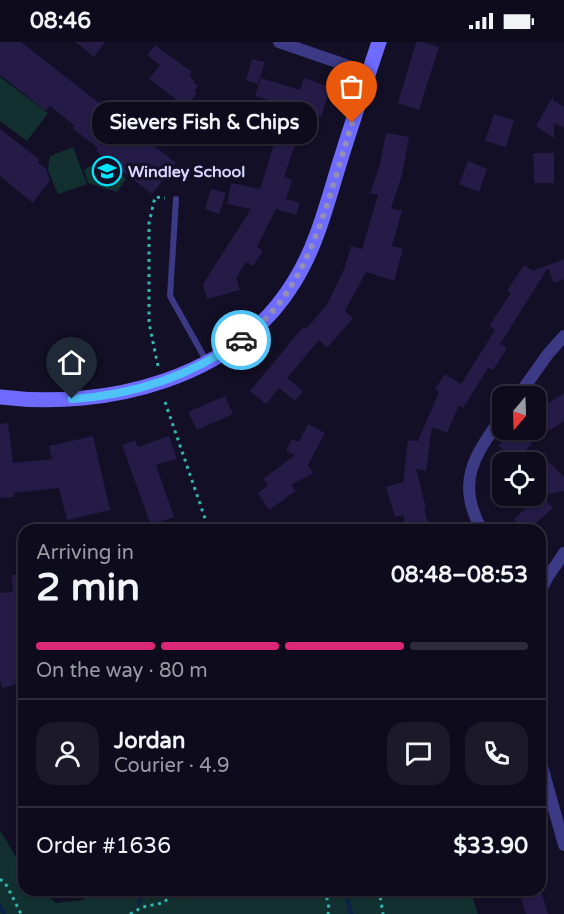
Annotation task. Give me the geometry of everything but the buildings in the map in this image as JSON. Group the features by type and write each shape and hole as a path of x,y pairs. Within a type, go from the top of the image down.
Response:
{"main road":[{"path":"0,397 38,401 93,397 120,393 165,381 207,362 245,337 264,321 281,302 305,264 319,228 379,42"}],"street":[{"path":"279,42 369,73"},
{"path":"526,386 564,336"},
{"path":"479,524 470,503 469,484 472,466 492,431"},
{"path":"546,573 564,553"},
{"path":"546,780 564,845"}],"lane":[{"path":"176,199 170,296 207,362"}],"path":[{"path":"158,366 149,323 149,223 155,197 176,199"},
{"path":"165,402 207,524"},
{"path":"0,879 8,886 21,914"},
{"path":"130,914 143,907 162,903 173,896"},
{"path":"326,896 328,914"},
{"path":"380,896 383,914"}],"green space":[{"path":"0,77 48,113 27,141 0,121"},
{"path":"73,147 87,184 58,194 48,170 50,156"},
{"path":"102,159 126,179 117,192 88,183 84,170"},
{"path":"0,830 18,861 18,896 48,896 56,903 82,900 86,896 472,896 478,914 0,914"}],"waterway":[{"path":"139,903 142,896"},
{"path":"346,896 351,914"},
{"path":"0,906 4,914"}],"way so far":[{"path":"241,340 264,321 281,302 305,264 319,228 352,123"}],"place":[{"name":"Sievers Fish & Chips","path":"352,123"},
{"name":"Windley School","path":"107,171"}],"route":[{"path":"72,399 120,393 165,381 207,362 241,340"}]}
